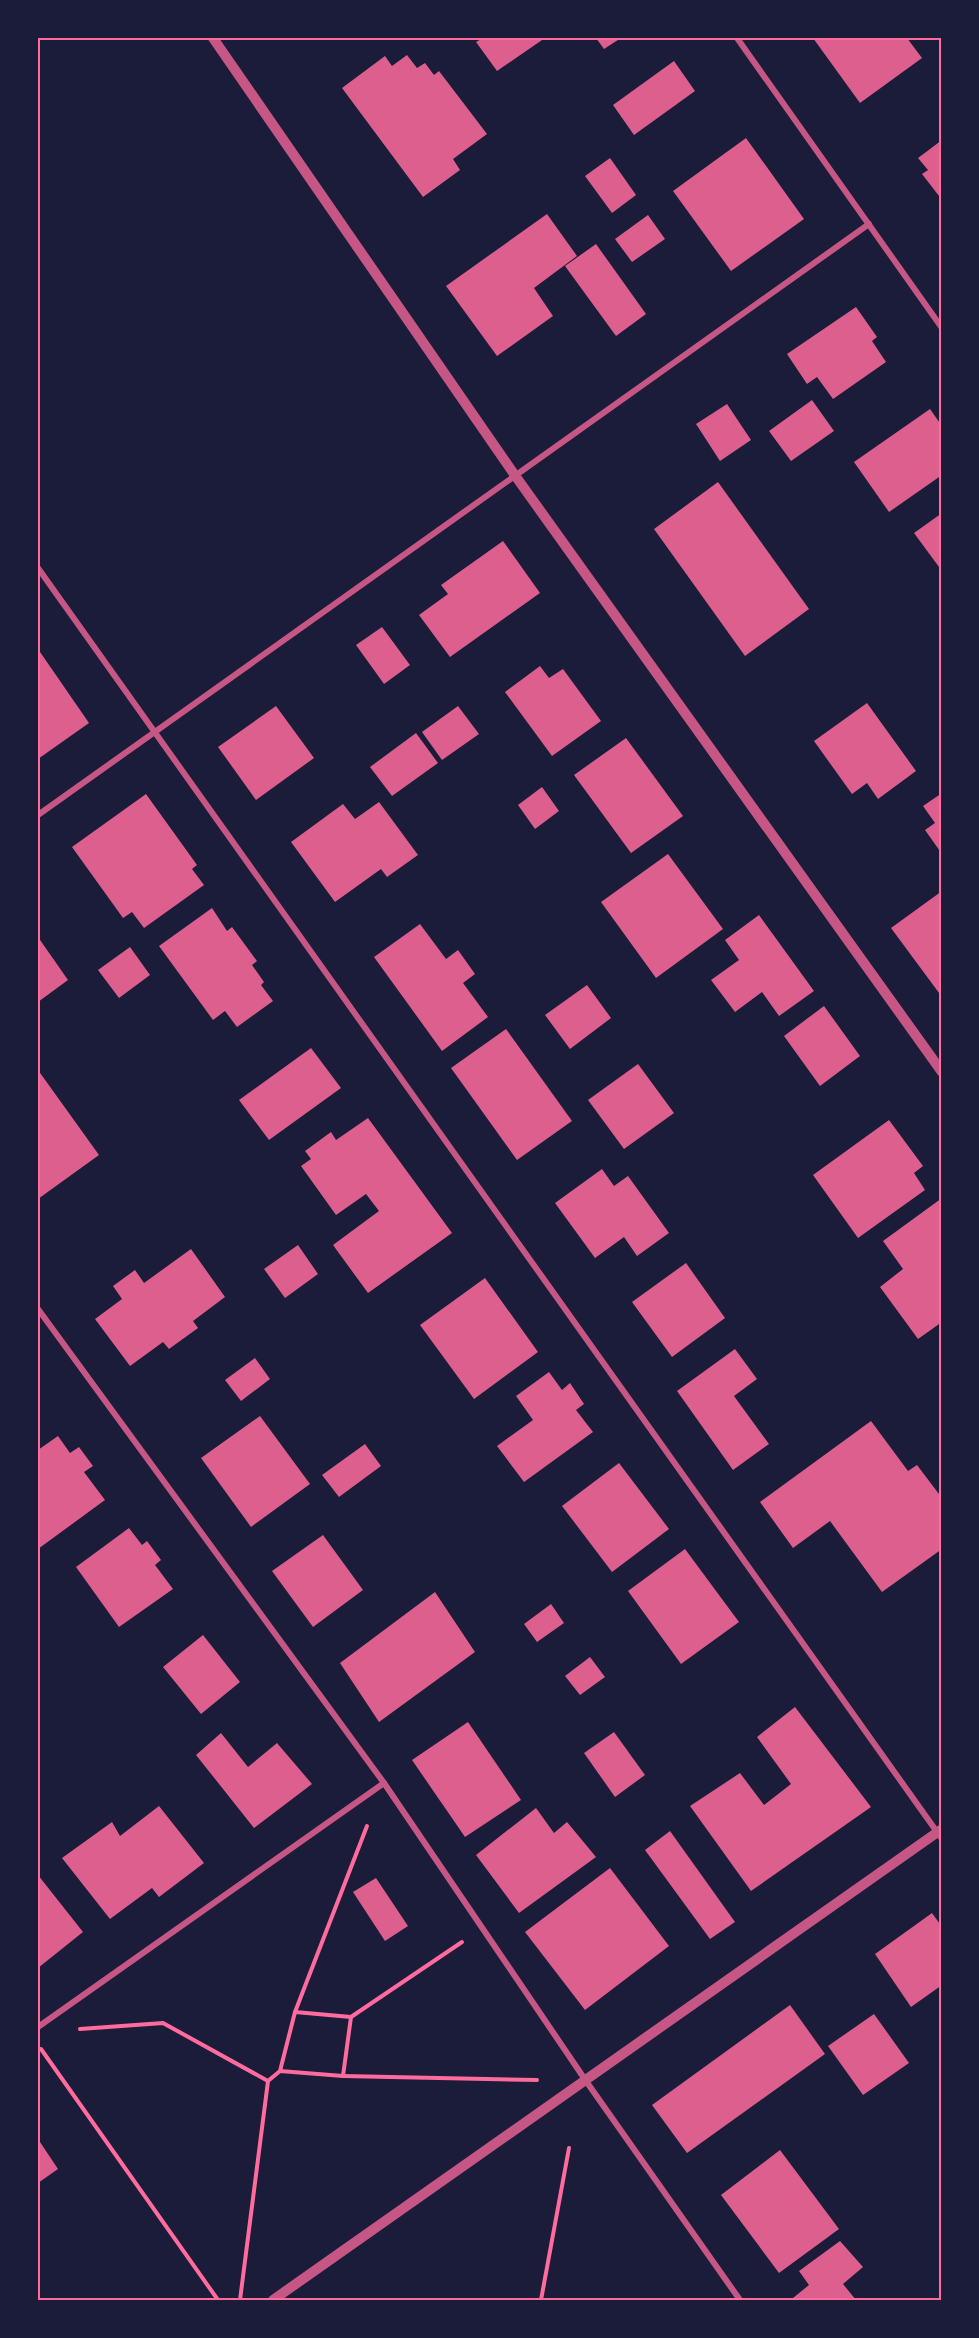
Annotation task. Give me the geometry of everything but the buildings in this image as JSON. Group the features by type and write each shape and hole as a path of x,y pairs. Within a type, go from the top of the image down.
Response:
{"street":[{"path":"213,38 514,474 942,1072"},
{"path":"737,38 941,326"},
{"path":"38,815 514,474 869,224"},
{"path":"38,568 940,1833 273,2301"},
{"path":"38,1309 384,1783 586,2081 740,2301"},
{"path":"38,2027 384,1783"}],"path":[{"path":"240,2301 268,2081 280,2071 295,2012 384,1783"},
{"path":"295,2012 351,2017 482,1928"},
{"path":"343,2076 351,2017"},
{"path":"72,2030 163,2023 268,2081"},
{"path":"38,2044 218,2301"},
{"path":"280,2071 343,2076 539,2080"},
{"path":"540,2301 569,2148"}]}
